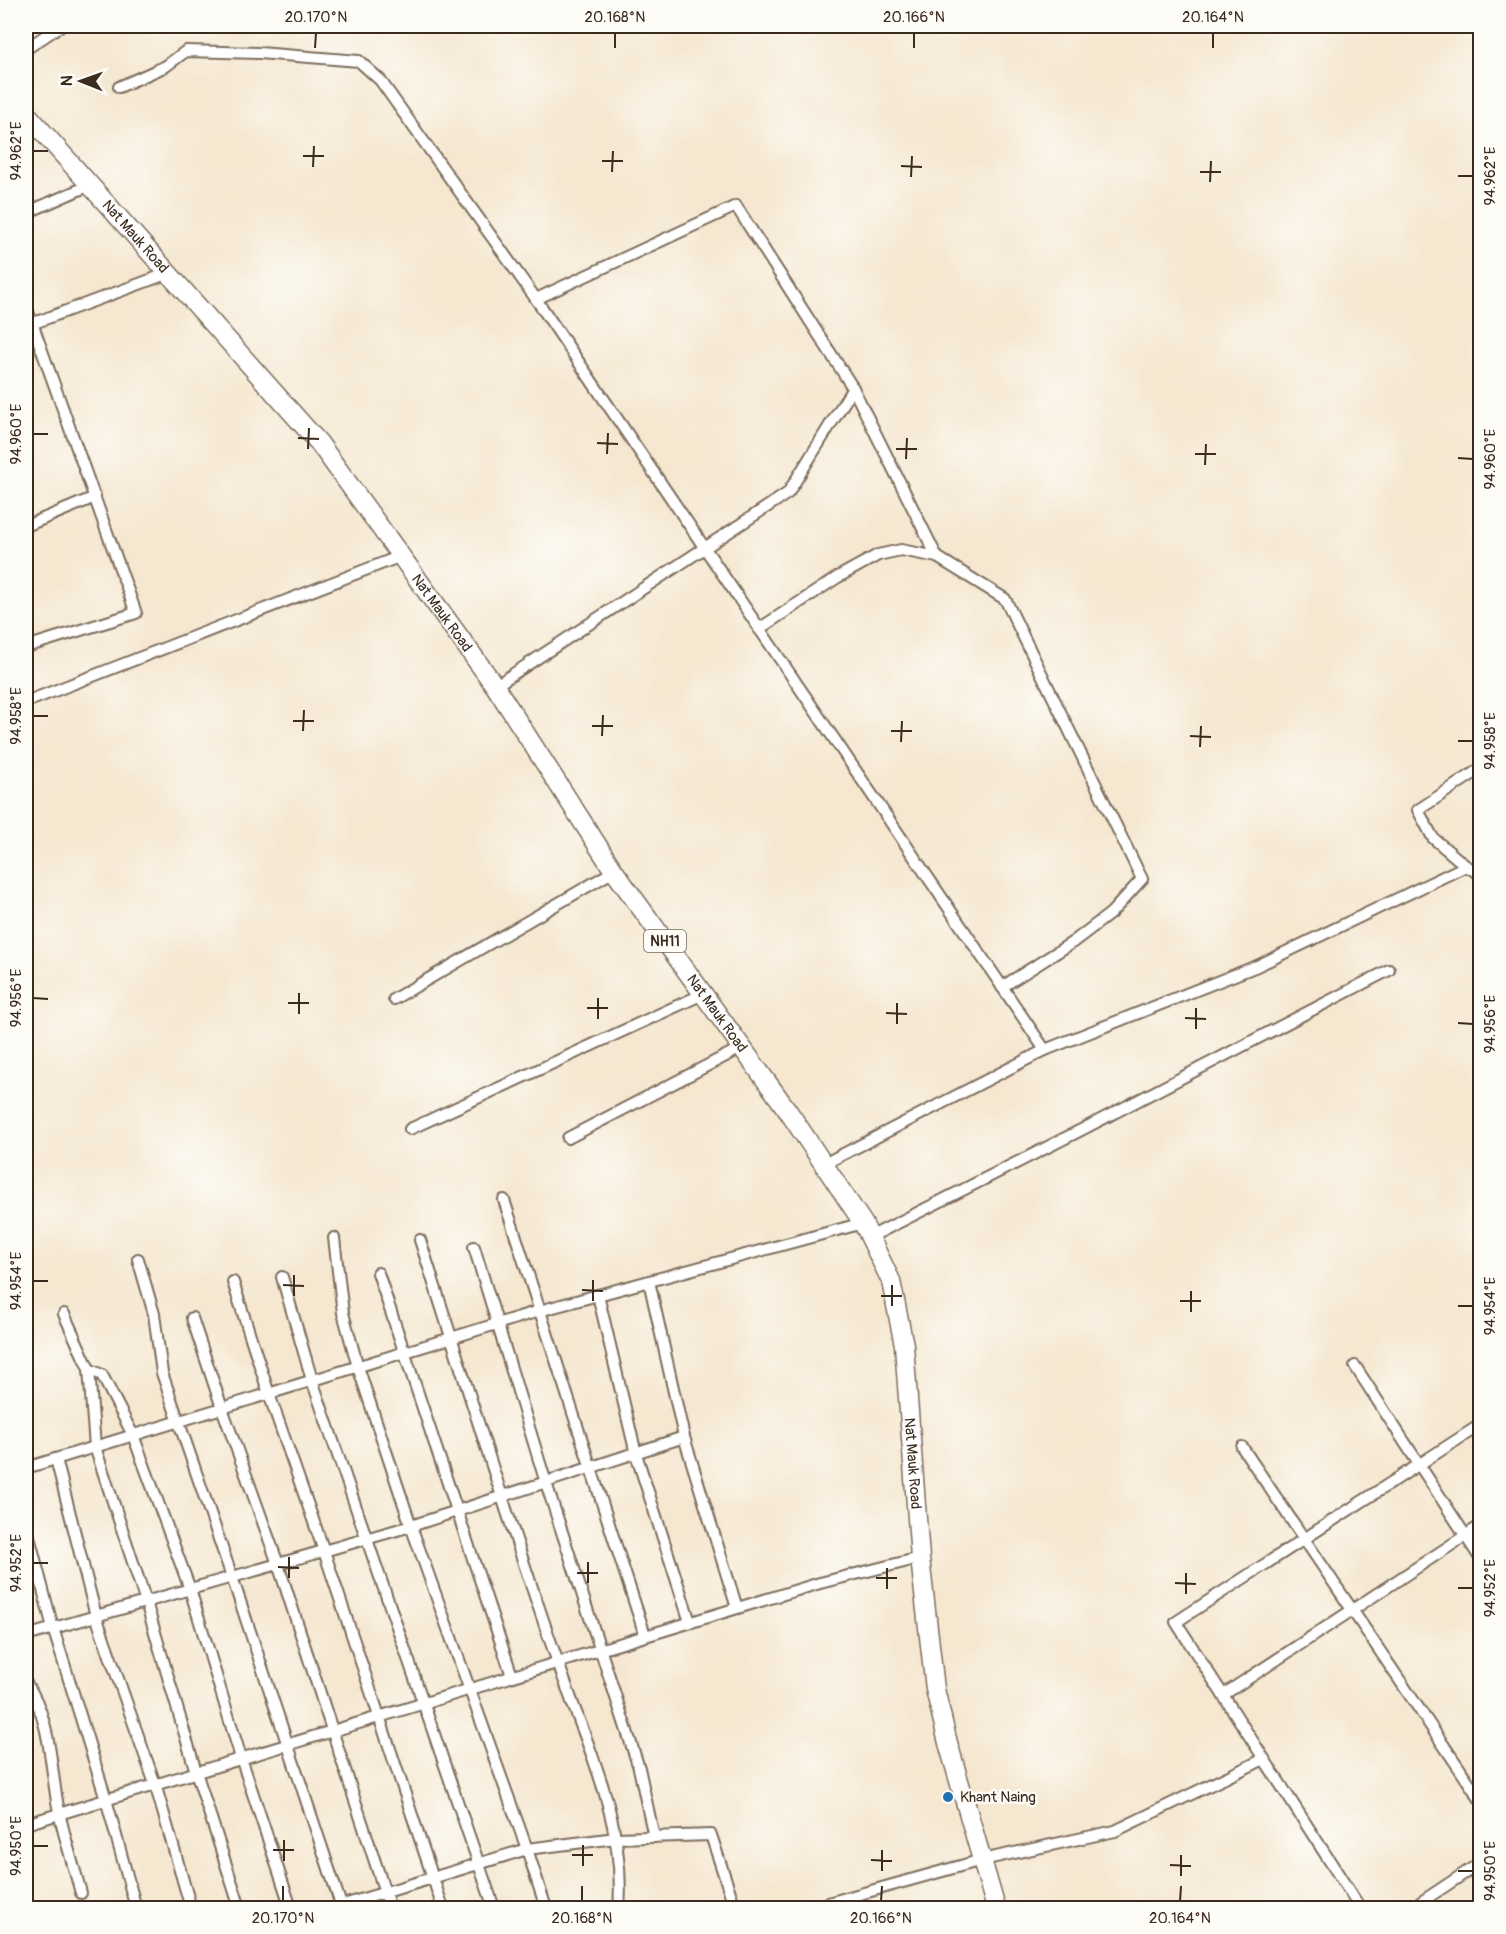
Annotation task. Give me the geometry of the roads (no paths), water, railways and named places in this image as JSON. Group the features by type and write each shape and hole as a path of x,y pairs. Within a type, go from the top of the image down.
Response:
{"highway":[{"name":"Nat Mauk Road","path":"26,113 319,444 495,686 614,871 788,1111 867,1230 891,1281 903,1345 920,1557 935,1689 948,1743 996,1908"}],"street":[{"path":"26,49 60,26"},
{"path":"119,87 166,66 186,51 259,53 359,61 380,80 536,299 1045,1050"},
{"path":"26,213 90,185"},
{"path":"536,299 736,206 853,388 937,557"},
{"path":"29,325 169,273"},
{"path":"26,306 29,325 95,497 136,613 26,647"},
{"path":"495,686 788,493 853,388"},
{"path":"26,526 95,497"},
{"path":"759,628 837,577 878,555 901,550 937,557 1005,599 1142,879 1112,913 1073,942 1002,987"},
{"path":"26,702 401,556"},
{"path":"1480,769 1418,810 1433,838 1466,866 1480,874"},
{"path":"824,1164 1045,1050 1257,966 1466,866"},
{"path":"394,999 614,871"},
{"path":"26,1468 539,1311 649,1281 867,1230 1075,1133 1389,970"},
{"path":"410,1129 703,994"},
{"path":"568,1138 741,1048"},
{"path":"504,1200 645,1635"},
{"path":"334,1238 344,1313 358,1366 411,1526 546,1908"},
{"path":"420,1240 501,1498 557,1662 601,1777 616,1838 621,1887 619,1908"},
{"path":"474,1247 546,1483 639,1768 654,1837"},
{"path":"138,1260 154,1314 162,1373 177,1422 288,1744 339,1908 527,1849 616,1838 711,1835 735,1908"},
{"path":"378,1273 512,1676"},
{"path":"282,1277 312,1380 424,1702 477,1865 494,1908"},
{"path":"649,1281 684,1437 737,1608"},
{"path":"232,1282 443,1908"},
{"path":"598,1295 636,1454 690,1622"},
{"path":"64,1314 88,1369 95,1447 146,1602 196,1772 240,1908"},
{"path":"192,1318 278,1564 390,1908"},
{"path":"1355,1366 1480,1558"},
{"path":"88,1369 102,1375 134,1435 190,1589 241,1758 291,1908"},
{"path":"1360,1908 1176,1622 1480,1425"},
{"path":"26,1636 411,1526 684,1437"},
{"path":"1242,1447 1480,1799"},
{"path":"56,1459 96,1616 155,1784 191,1908"},
{"path":"26,1525 53,1628 106,1799 136,1908"},
{"path":"1223,1695 1480,1526"},
{"path":"26,1824 645,1635 820,1583 920,1557"},
{"path":"26,1683 34,1695 43,1719 59,1813 81,1893"},
{"path":"810,1908 982,1860 1115,1831 1264,1759"},
{"path":"1412,1908 1480,1863"}],"place":[{"name":"Khant Naing","path":"948,1797"}]}
